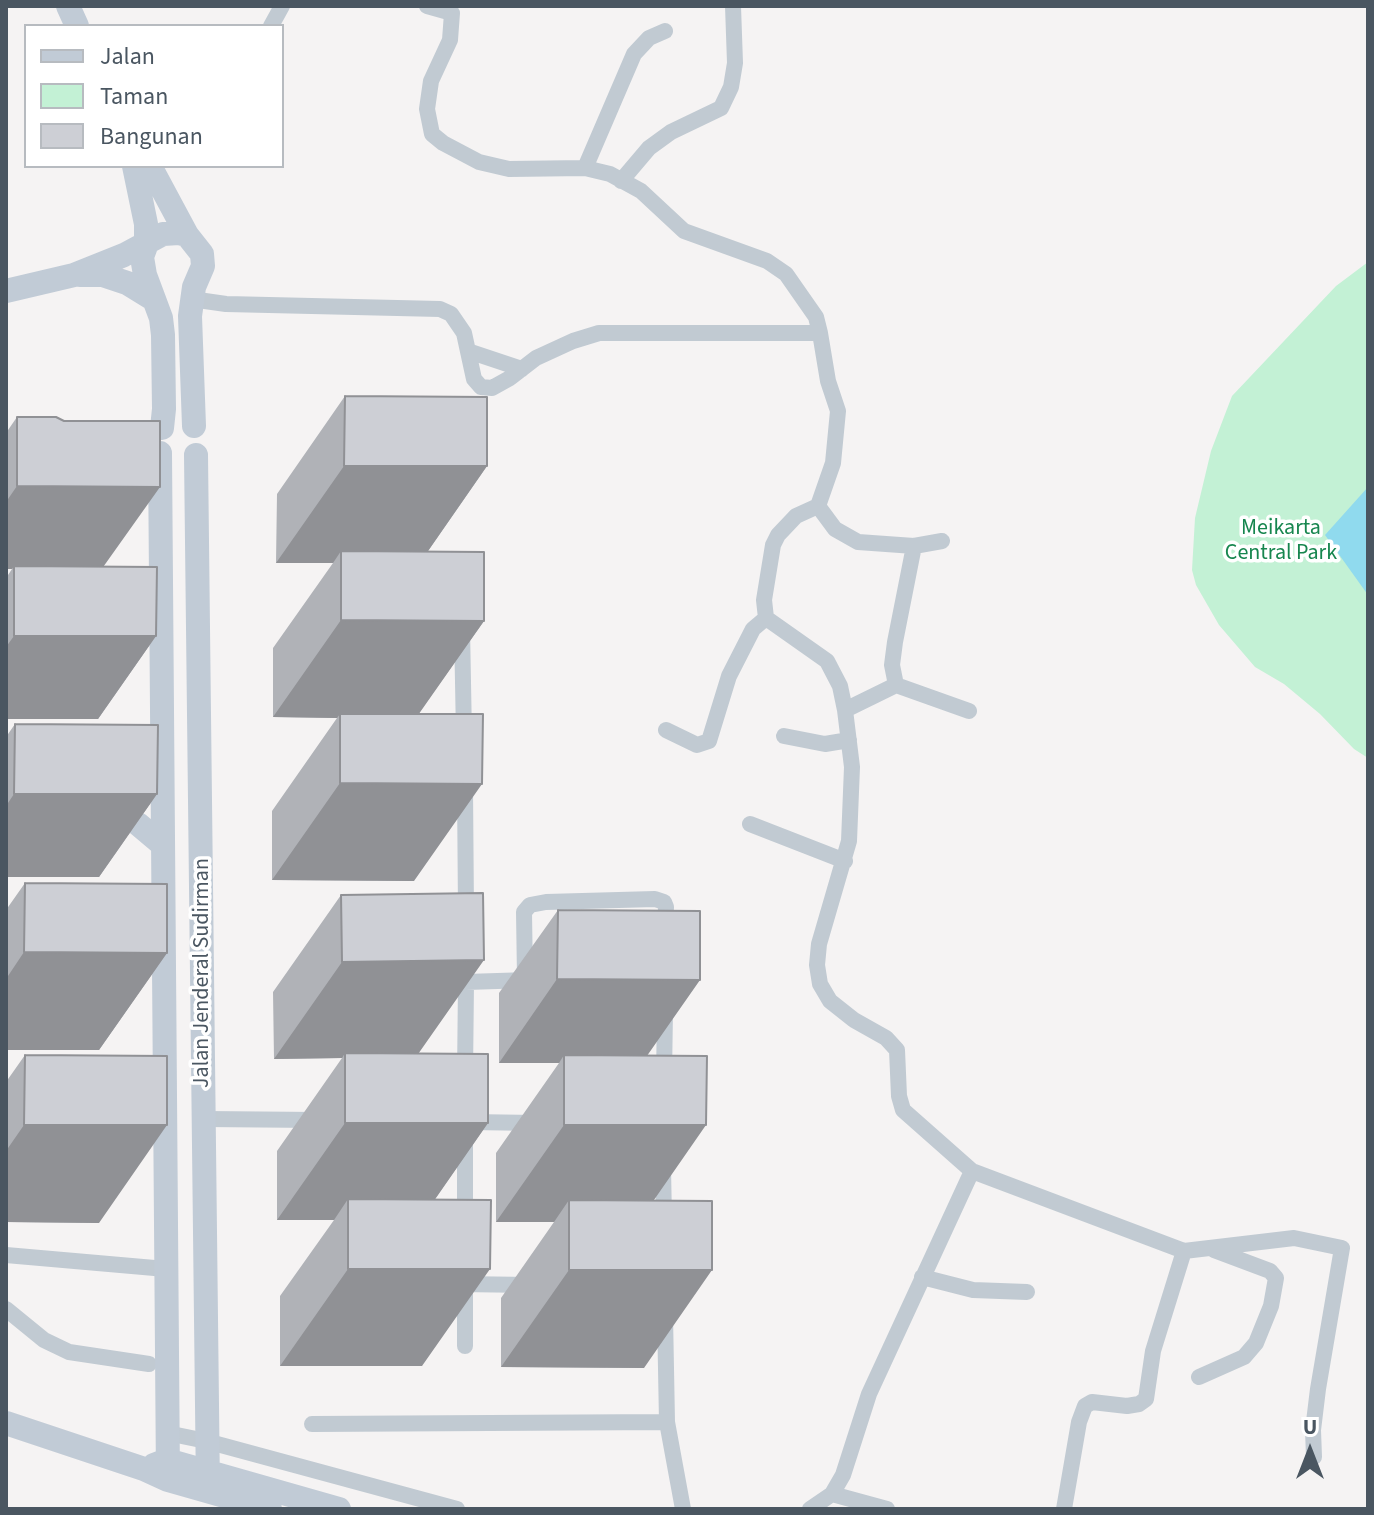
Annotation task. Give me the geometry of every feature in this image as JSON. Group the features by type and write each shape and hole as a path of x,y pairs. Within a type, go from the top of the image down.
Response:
{"street":[{"path":"272,24 282,6"},
{"path":"427,6 454,10 450,40 431,81 427,109 432,134 443,143 479,162 498,167 524,171 585,168 610,174 641,191 684,231 786,274 811,309 820,333 828,381 838,411 833,463 818,506 796,516 778,535 773,545 764,600 766,618 827,661 840,686 845,710 852,767 849,841 819,944 817,965 820,984 830,1001 893,1045 897,1050 899,1096 903,1110 972,1171 1184,1251 1294,1238 1342,1248 1318,1389 1313,1430 1314,1457"},
{"path":"621,181 649,148 721,108 731,87 735,63 733,6"},
{"path":"585,168 634,54 649,38 665,31"},
{"name":"Jalan Jenderal Sudirman","path":"134,168 146,224 146,246 142,257 163,335 164,409 155,440 154,494 163,845 167,1470"},
{"path":"151,168 187,235 202,254 203,266 191,299 189,333 194,426 200,435 200,446 196,455 188,461 177,463 167,460 155,440 177,420 194,426"},
{"path":"6,291 74,275 146,246 163,234 187,235"},
{"path":"74,275 103,275 127,283 155,303"},
{"path":"191,299 226,304 440,309 451,314 464,333 474,379 481,387 492,388 548,352 599,333 814,333"},
{"path":"468,351 522,369"},
{"name":"Jalan Jenderal Sudirman","path":"196,455 208,1482"},
{"path":"818,506 827,522 858,542 914,546 942,541"},
{"path":"896,685 892,665 914,546"},
{"path":"666,730 697,745 709,741 729,676 753,629 766,618"},
{"path":"453,622 461,627 464,634 466,982 461,1112 465,1240"},
{"path":"845,710 896,685 969,711"},
{"path":"784,736 825,744 849,740"},
{"path":"138,824 163,845"},
{"path":"750,824 845,861"},
{"path":"466,982 532,980 532,942 524,912 530,905 655,899 664,902 666,907 659,944"},
{"path":"664,1097 666,996"},
{"path":"461,1112 558,1123"},
{"path":"205,1119 328,1121"},
{"path":"663,1157 664,1237"},
{"path":"810,1509 832,1494 843,1475 869,1394 972,1171"},
{"path":"1199,1377 1244,1357 1256,1343 1271,1306 1276,1278 1270,1271 1208,1249"},
{"path":"1064,1509 1079,1422 1085,1406 1092,1402 1127,1406 1146,1399 1153,1351 1184,1251"},
{"path":"6,1255 166,1269"},
{"path":"465,1277 465,1346"},
{"path":"435,1284 465,1277 542,1285"},
{"path":"922,1277 973,1290 1027,1292"},
{"path":"665,1301 667,1422 683,1509"},
{"path":"147,1304 166,1325"},
{"path":"6,1309 44,1340 69,1352 149,1364"},
{"path":"312,1424 667,1422"},
{"path":"6,1423 144,1469 167,1470 208,1482 339,1509"},
{"path":"167,1433 457,1509"},
{"path":"208,1482 270,1509"},
{"path":"832,1494 887,1509"}],"green space":[{"name":"Meikarta Central Park","path":"1368,262 1368,758 1354,749 1320,714 1284,684 1255,667 1219,625 1196,585 1192,570 1195,518 1211,451 1232,396 1336,286"}],"water":[{"path":"1368,487 1368,595 1325,535"}],"building":[{"path":"345,396 487,397 487,466 344,466"},
{"path":"17,417 56,417 64,421 160,421 160,487 17,486"},
{"path":"341,551 484,552 484,621 341,620"},
{"path":"14,566 157,567 156,636 14,636"},
{"path":"340,714 483,714 482,784 340,783"},
{"path":"15,724 158,725 157,794 14,794"},
{"path":"25,883 167,884 167,953 24,952"},
{"path":"483,893 484,960 342,962 341,895"},
{"path":"558,910 700,911 700,980 557,979"},
{"path":"345,1053 488,1054 488,1123 345,1123"},
{"path":"25,1055 167,1056 167,1125 24,1125"},
{"path":"564,1055 707,1056 706,1125 564,1125"},
{"path":"348,1199 491,1200 490,1269 348,1269"},
{"path":"569,1200 712,1201 712,1270 569,1270"}]}
